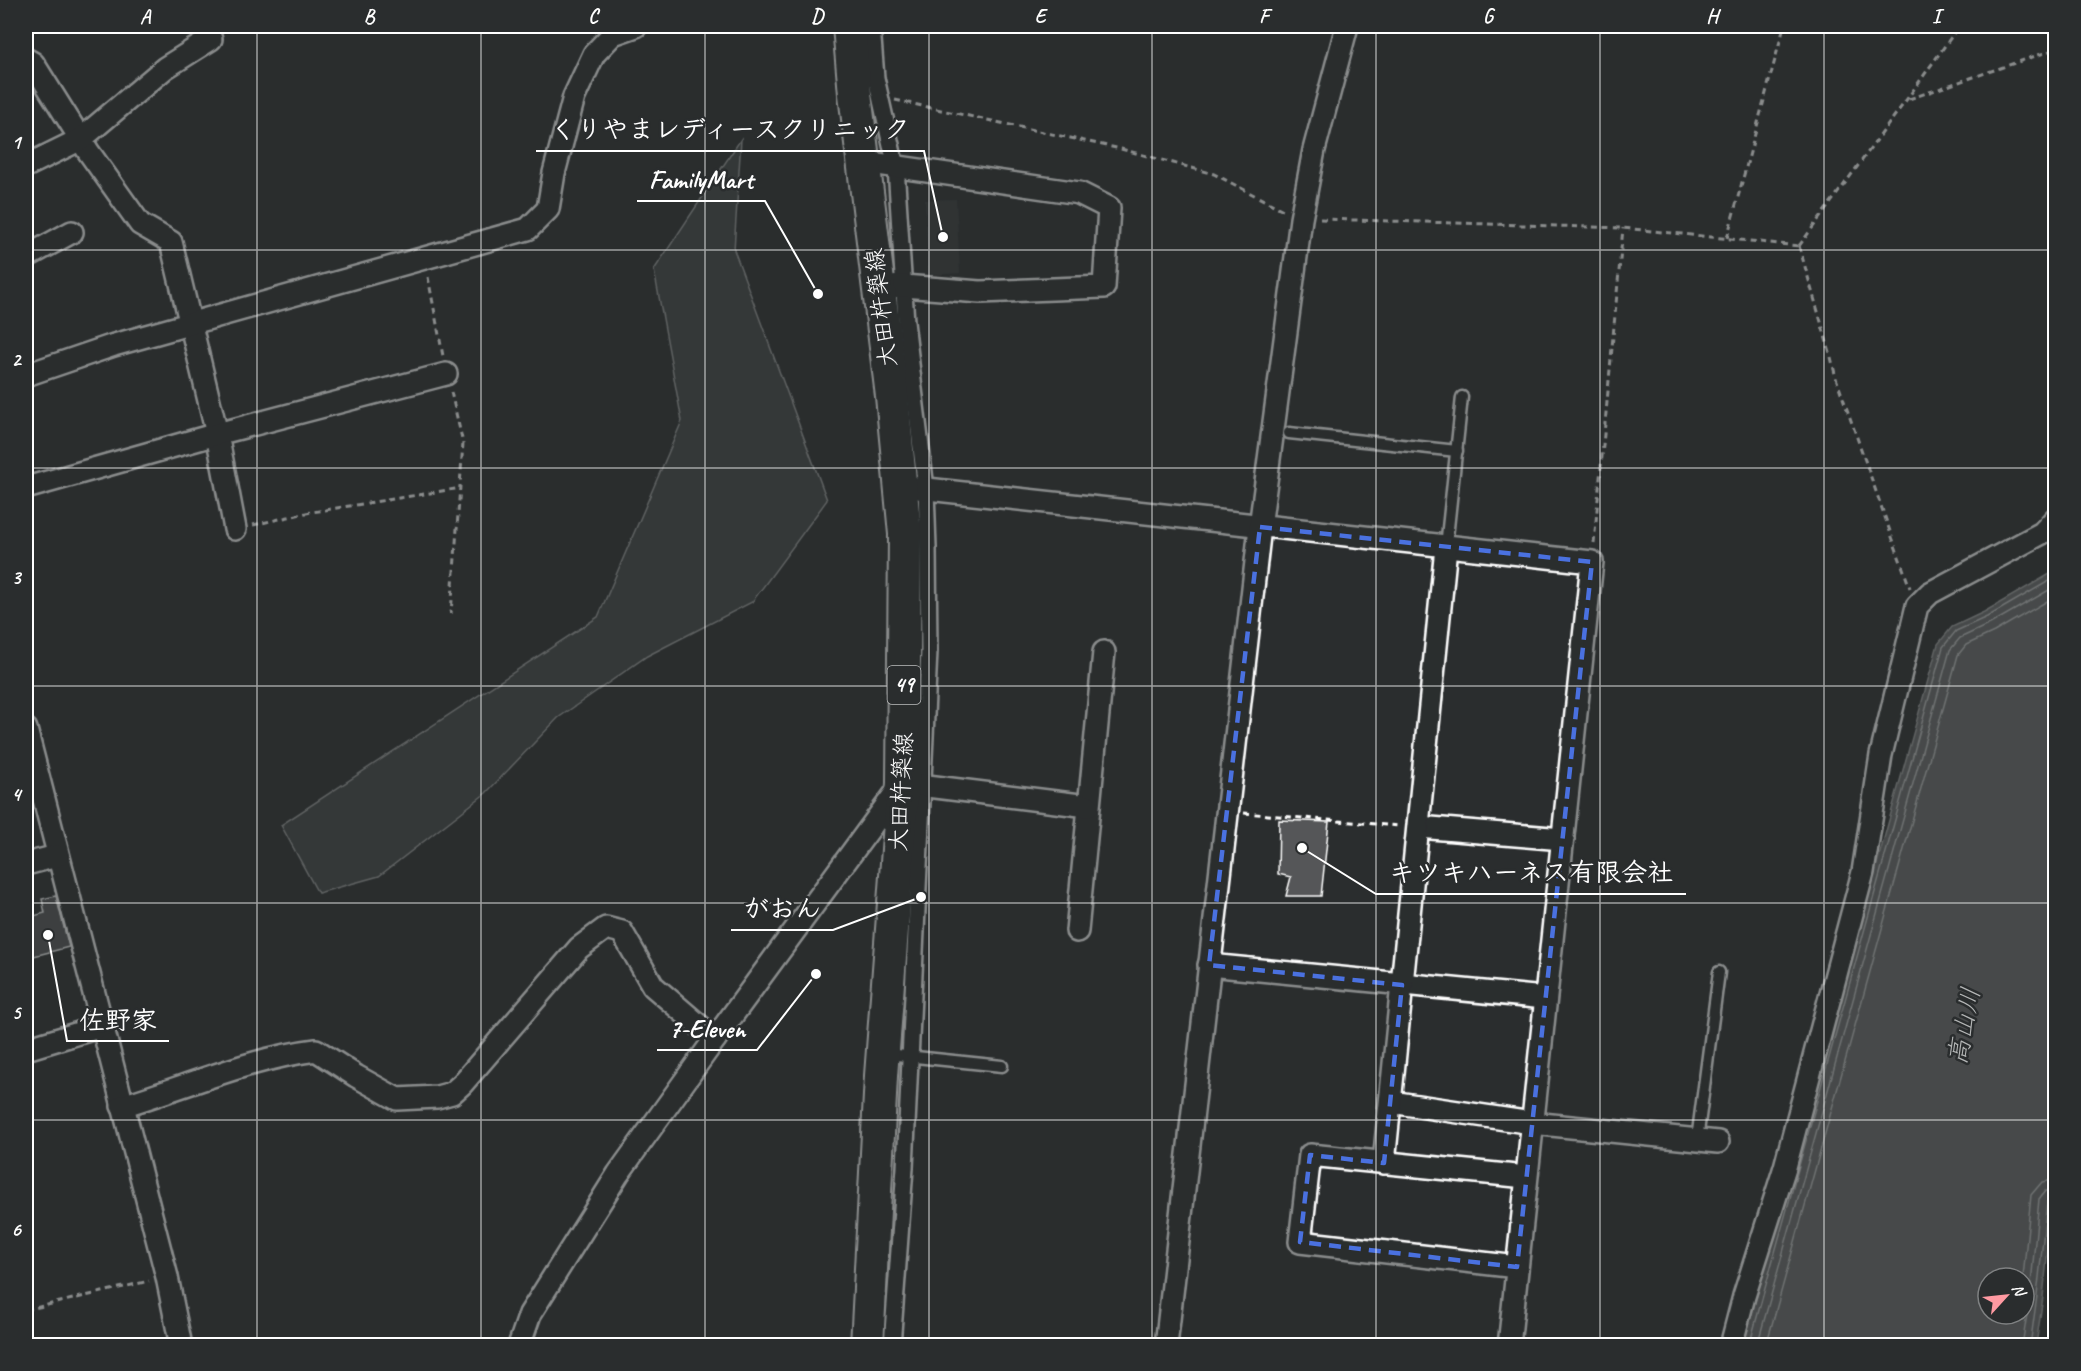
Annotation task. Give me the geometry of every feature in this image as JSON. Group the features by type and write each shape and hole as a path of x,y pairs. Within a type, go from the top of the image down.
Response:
{"main road":[{"name":"大田杵築線","path":"849,26 864,162 891,287 913,487 905,534 913,785 896,1055 867,1346"}],"street":[{"path":"26,375 114,345 528,229 548,209 554,174 574,97 594,54 613,34 636,26"},
{"path":"864,162 896,167 1079,193 1109,208 1104,287 980,292 891,287 896,167 876,78 872,26"},
{"path":"1166,1346 1260,527 1301,219 1314,150 1347,26"},
{"path":"26,166 81,139 165,68 211,39"},
{"path":"26,59 33,63 81,139 140,224 171,242 217,434 235,529"},
{"path":"26,257 72,232"},
{"path":"26,488 217,434 446,374"},
{"path":"913,487 1592,562 1509,1346"},
{"path":"1731,1346 1744,1296 1785,1167 1863,872 1881,755 1917,606 1930,593 2042,532 2055,518"},
{"path":"1384,1163 1446,547"},
{"path":"1077,931 1104,652"},
{"path":"26,729 167,1277 181,1346"},
{"path":"519,1346 530,1314 618,1174 715,1039 913,785 1088,806"},
{"path":"1419,827 1563,839"},
{"path":"26,864 57,856"},
{"path":"122,1106 199,1080 297,1052 316,1050 397,1099 437,1097 452,1093 579,948 606,927 622,932 653,986 715,1039"},
{"path":"1209,965 1545,998"},
{"path":"26,1048 102,1026"},
{"path":"892,1346 904,1168 896,1055"},
{"path":"1391,1102 1532,1123 1718,1142"},
{"path":"1517,1267 1300,1242 1310,1155 1526,1177"}],"lane":[{"path":"1446,547 1462,397"},
{"path":"1289,433 1457,452"},
{"path":"1697,1140 1719,972"},
{"path":"896,1055 1002,1066"}],"path":[{"path":"1727,238 1784,26"},
{"path":"1799,246 1959,26"},
{"path":"1907,99 2055,48"},
{"path":"880,96 1121,149 1214,174 1301,219 1623,228 1799,246"},
{"path":"1592,562 1623,228"},
{"path":"1799,246 1836,378 1917,606"},
{"path":"425,258 446,374 463,443 451,614"},
{"path":"235,529 306,513 461,488"},
{"path":"1227,812 1419,827"},
{"path":"26,1310 167,1277"}],"highlighted area":[{"path":"1260,527 1592,562 1517,1267 1300,1242 1310,1155 1384,1163 1402,985 1209,965"}],"shaded area":[{"path":"741,139 734,250 827,500 752,602 647,656 558,718 486,793 379,876 318,893 281,825 598,617 682,421 654,270"},
{"path":"956,199 960,273 928,275 925,200"}],"water":[{"name":"高山川","path":"2055,571 2056,1172 2036,1345 1743,1346 1938,644 1952,627 1984,612"}],"building":[{"path":"1279,820 1329,822 1321,896 1286,896 1291,877 1278,874"},
{"path":"56,896 69,947 26,958 26,918 45,913 42,899"}],"place":[{"name":"くりやまレディースクリニック","path":"943,237"},
{"name":"FamilyMart","path":"818,294"},
{"name":"キツキハーネス有限会社","path":"1302,848"},
{"name":"がおん","path":"921,897"},
{"name":"佐野家","path":"48,935"},
{"name":"7-Eleven","path":"816,974"}]}
